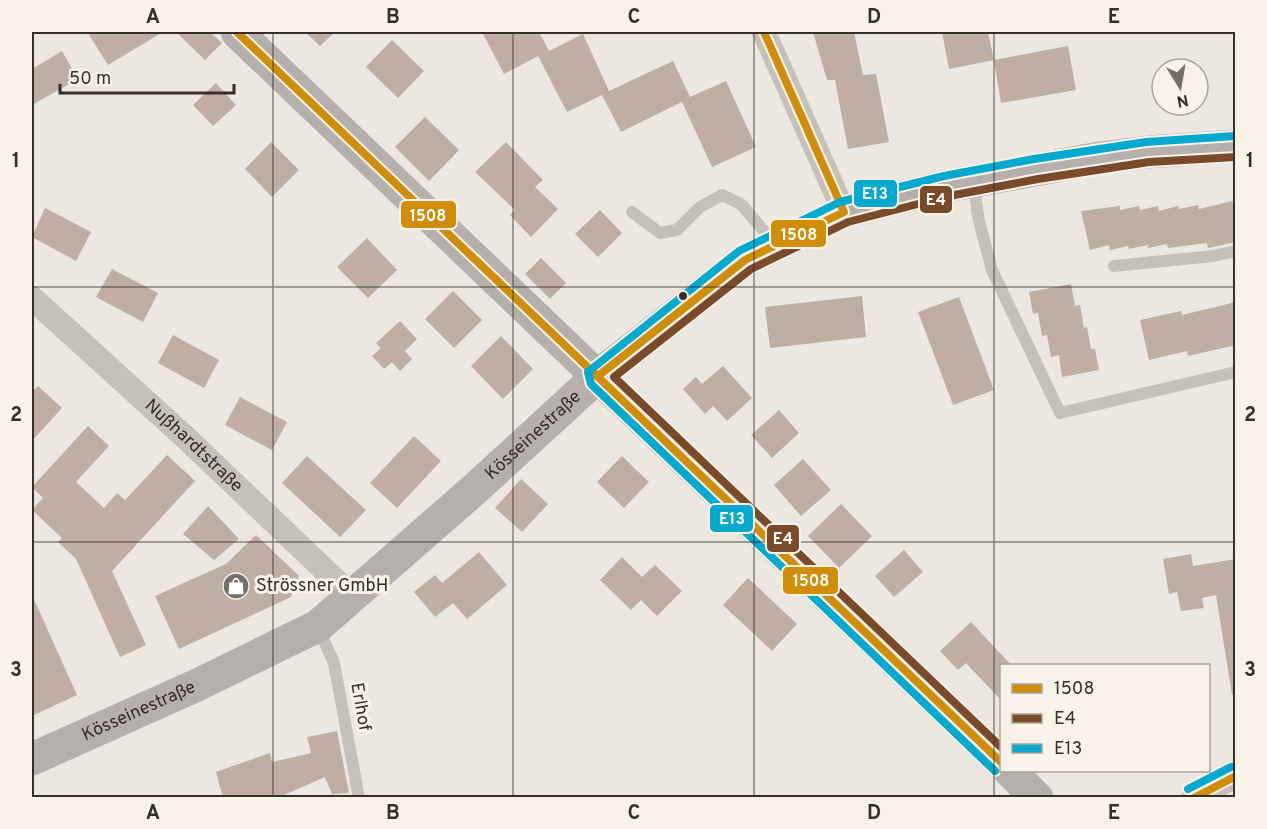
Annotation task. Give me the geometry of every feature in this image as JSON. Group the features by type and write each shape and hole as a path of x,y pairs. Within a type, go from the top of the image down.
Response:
{"street":[{"path":"237,32 1000,761"},
{"path":"764,32 844,212"},
{"name":"Kösseinestraße","path":"32,759 195,686 318,626 476,488 598,376 745,260 844,212 974,181 1148,152 1236,146"},
{"name":"Nußhardtstraße","path":"32,298 186,438 352,596"},
{"path":"1010,772 1037,798"},
{"path":"1193,798 1236,776"}],"lane":[{"path":"974,181 978,218 992,270 1060,413 1236,372"},
{"path":"632,212 660,233 676,230 700,207 722,195 741,204 775,245"},
{"path":"1114,266 1213,256 1236,251"},
{"name":"Erlhof","path":"318,626 334,663 359,798"}],"building":[{"path":"94,32 163,32 108,65 89,35"},
{"path":"176,32 210,32 222,43 205,60"},
{"path":"305,32 335,32 320,46"},
{"path":"482,32 539,32 549,51 583,34 609,91 673,61 690,97 726,81 756,147 712,167 682,102 621,132 602,95 567,112 538,56 504,74"},
{"path":"813,32 854,32 863,75 876,74 889,142 848,149 835,80 827,80"},
{"path":"942,32 988,32 994,60 949,69"},
{"path":"392,40 424,71 398,98 366,67"},
{"path":"1068,46 1076,90 1001,103 994,60"},
{"path":"62,51 78,79 32,105 32,69"},
{"path":"216,83 236,105 213,126 193,105"},
{"path":"425,117 459,150 429,181 395,147"},
{"path":"271,142 299,170 272,197 245,169"},
{"path":"506,142 543,180 535,187 558,209 531,237 510,215 515,210 475,172"},
{"path":"1236,200 1236,242 1208,248 1207,243 1168,248 1167,244 1129,249 1128,246 1110,250 1109,245 1090,250 1081,211 1120,206 1120,210 1139,206 1140,210 1158,206 1159,211 1178,206 1179,209 1198,205 1199,209"},
{"path":"45,208 91,232 76,261 32,237"},
{"path":"600,210 622,233 598,257 575,234"},
{"path":"367,238 397,270 368,298 337,267"},
{"path":"541,258 566,283 550,299 525,274"},
{"path":"112,269 158,293 143,322 96,297"},
{"path":"1071,284 1075,306 1080,305 1084,328 1087,327 1091,349 1095,349 1099,370 1062,377 1059,355 1051,357 1047,335 1042,336 1038,313 1033,314 1029,292"},
{"path":"453,291 482,320 454,348 425,319"},
{"path":"862,296 866,337 770,348 765,307"},
{"path":"959,297 994,390 953,405 918,312"},
{"path":"1236,302 1236,345 1188,356 1187,351 1149,360 1140,320 1181,311 1182,315"},
{"path":"400,321 417,339 405,351 412,359 400,371 392,362 384,369 372,356 381,348 376,343"},
{"path":"173,335 219,360 204,388 158,363"},
{"path":"501,336 533,369 503,399 471,366"},
{"path":"723,366 752,398 727,421 713,406 705,414 683,389 696,377 702,384"},
{"path":"38,386 62,408 32,441 32,392"},
{"path":"240,397 287,422 272,450 225,425"},
{"path":"779,410 799,433 772,458 751,435"},
{"path":"88,426 109,446 76,482 104,508 117,493 125,500 167,455 195,481 112,571 146,645 120,657 76,559 58,542 62,538 32,510 43,498 32,487"},
{"path":"414,436 441,461 397,508 370,483"},
{"path":"307,456 366,510 340,537 282,483"},
{"path":"622,456 649,482 624,508 597,482"},
{"path":"803,459 831,490 801,516 774,485"},
{"path":"521,479 548,504 522,532 495,508"},
{"path":"841,504 872,536 839,568 808,536"},
{"path":"208,506 239,539 214,560 183,534"},
{"name":"Strössner GmbH","path":"256,535 299,576 291,597 179,649 155,596 226,564"},
{"path":"904,550 923,572 894,597 875,576"},
{"path":"479,552 507,585 467,619 453,603 435,617 414,592 435,575 442,583"},
{"path":"1191,554 1193,566 1236,559 1236,695 1232,695 1216,595 1202,598 1204,608 1181,611 1177,592 1169,594 1163,559"},
{"path":"622,557 642,577 655,565 682,591 657,616 641,600 631,610 600,580"},
{"path":"748,578 797,624 772,651 723,605"},
{"path":"32,595 77,695 32,716"},
{"path":"971,622 1010,664 1000,664 1000,699 966,663 958,670 940,651"},
{"path":"337,731 349,793 332,794 325,777 277,798 223,798 216,772 270,753 272,762 311,753 307,737"}],"transit line":[{"name":"1508","path":"237,32 1000,761"},
{"name":"1508","path":"598,376 745,260 844,212 764,32"},
{"name":"E13","path":"995,771 591,384 588,372 739,251 840,202 944,176 1034,159 1146,142 1235,136"},
{"name":"E4","path":"1000,746 614,377 751,269 848,222 949,196 1038,179 1149,162 1236,157"},
{"name":"E13","path":"1188,789 1231,767"},
{"name":"1508","path":"1194,798 1236,776"}],"place":[{"name":"Strössner GmbH","path":"236,586"}]}
